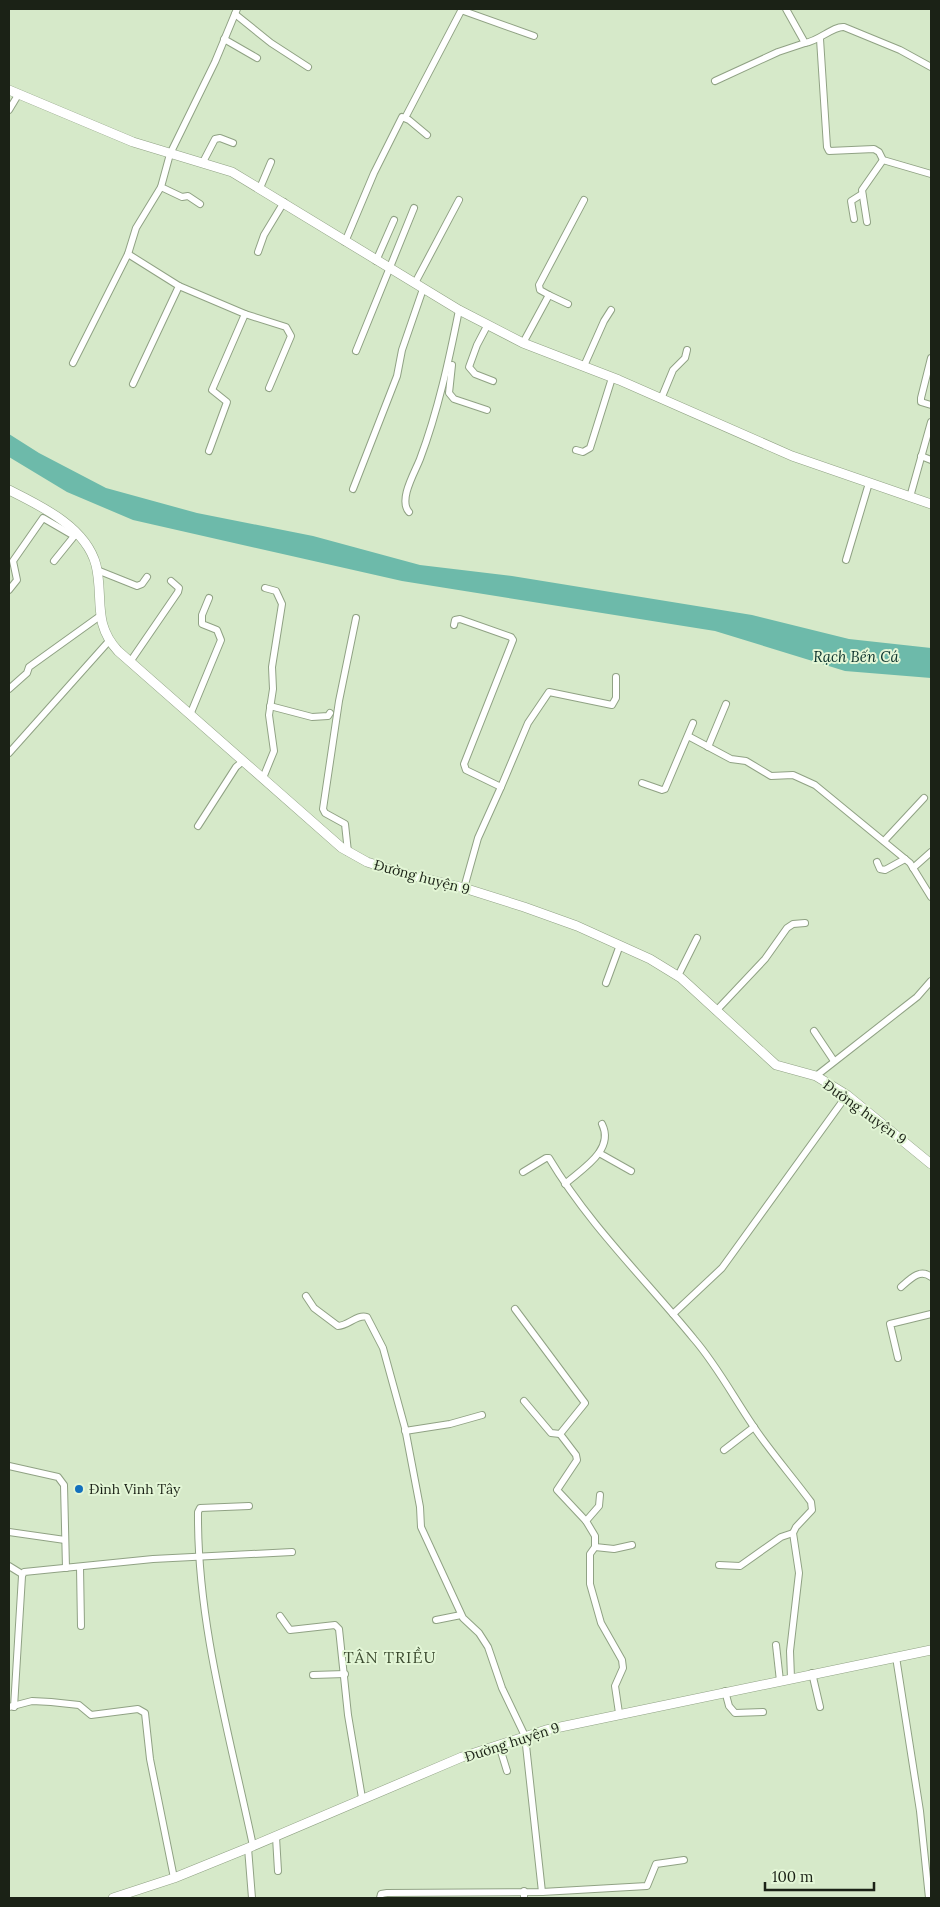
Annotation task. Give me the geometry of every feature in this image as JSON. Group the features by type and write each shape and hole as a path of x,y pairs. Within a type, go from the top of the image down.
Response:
{"street":[{"path":"345,242 398,123 402,117 405,118 462,9 534,36"},
{"path":"786,9 805,43"},
{"path":"73,363 128,254 136,228 161,186 170,154 236,11 270,43 308,67"},
{"path":"715,82 778,52 820,39 836,28 844,27 900,50 931,67"},
{"path":"224,39 257,58"},
{"path":"820,39 827,147 834,152 874,149 879,152 883,160 931,174"},
{"path":"9,90 133,142 232,172 284,202 345,242 423,289 487,326 523,343 584,366 792,456 931,504"},
{"path":"9,110 18,95"},
{"path":"405,118 427,135"},
{"path":"203,162 215,139 220,138 233,143"},
{"path":"867,222 862,194 865,184 883,160"},
{"path":"260,188 270,162"},
{"path":"161,186 182,197 188,196 200,204"},
{"path":"854,219 852,201 862,194"},
{"path":"415,283 459,200"},
{"path":"568,304 540,290 539,285 584,200"},
{"path":"258,252 264,235 284,202"},
{"path":"356,351 414,208"},
{"path":"376,261 394,220"},
{"path":"128,254 179,286 245,314 286,327 291,333 269,388"},
{"path":"133,384 179,286"},
{"path":"353,489 397,376 402,350 423,289"},
{"path":"523,343 549,295"},
{"path":"584,366 604,321 611,310"},
{"path":"461,311 449,393 454,399 487,410"},
{"path":"409,512 405,505 406,495 423,450 445,377 461,311"},
{"path":"209,451 227,402 212,390 245,314"},
{"path":"487,326 477,345 469,367 475,374 493,381"},
{"path":"661,399 672,370 685,358 687,350"},
{"path":"931,358 921,402 931,405"},
{"path":"576,450 583,452 590,448 612,378"},
{"path":"910,496 931,422"},
{"path":"921,456 931,460"},
{"path":"846,560 869,483"},
{"name":"Đường huyện 9","path":"9,490 75,534 90,550 97,570 100,616 109,641 190,715 348,852 367,862 401,873 464,888 577,926 620,945 678,976 776,1065 816,1076 847,1095 931,1164"},
{"path":"9,590 17,580 13,561 21,546 43,518 75,534 54,561"},
{"path":"97,570 137,586 142,584 147,577"},
{"path":"130,662 178,592 179,588 170,581"},
{"path":"263,778 274,751 269,715 272,667 282,604 276,591 265,588"},
{"path":"190,715 221,640 217,630 202,624 202,615 210,598"},
{"path":"9,689 27,673 29,667 100,616"},
{"path":"348,852 345,824 325,813 323,809 339,701 356,618"},
{"path":"454,625 456,620 460,619 512,638 464,764 466,770 501,787"},
{"path":"9,753 109,641"},
{"path":"464,888 478,838 528,723 549,692 612,705 616,698 616,677"},
{"path":"708,747 726,704"},
{"path":"270,706 320,718 328,716 330,713"},
{"path":"642,784 662,790 665,789 693,723"},
{"path":"688,736 731,759 746,760 771,776 793,775 804,778 834,799 905,859 913,868 931,897"},
{"path":"198,826 236,767 243,760"},
{"path":"884,841 924,798"},
{"path":"913,868 931,852"},
{"path":"876,862 880,869 885,870 905,859"},
{"path":"716,1011 765,959 787,928 793,924 805,923"},
{"path":"678,976 697,938"},
{"path":"606,984 620,945"},
{"path":"816,1076 917,997 931,981"},
{"path":"814,1031 834,1062"},
{"path":"673,1314 722,1268 847,1095"},
{"path":"565,1184 599,1153 606,1136 602,1124"},
{"path":"599,1153 631,1171"},
{"path":"523,1172 548,1157 565,1184 626,1261 673,1314 724,1378 754,1427 812,1502 812,1510 796,1527 793,1533 799,1573 790,1651 791,1678"},
{"path":"901,1287 920,1273 926,1273 931,1277"},
{"path":"306,1296 314,1308 338,1326 364,1315 370,1320 383,1348 405,1431 420,1507 421,1527 461,1615 466,1623 479,1633 488,1647 502,1688 525,1736 542,1892"},
{"path":"515,1309 584,1402 584,1405 560,1434"},
{"path":"898,1358 890,1324 931,1314"},
{"path":"524,1401 551,1433 560,1434 576,1455 577,1460 557,1490 586,1522 595,1536 595,1547 590,1554 590,1584 601,1623 622,1660 623,1668 615,1686 619,1713"},
{"path":"405,1431 450,1424 482,1416"},
{"path":"724,1450 754,1427"},
{"path":"9,1466 58,1476 62,1479 64,1485 66,1568"},
{"path":"586,1522 599,1506 600,1495"},
{"path":"249,1506 200,1508 198,1512 198,1557 212,1658 251,1847 252,1898"},
{"path":"9,1532 65,1540"},
{"path":"719,1564 740,1566 781,1538 793,1533"},
{"path":"595,1547 614,1550 632,1545"},
{"path":"22,1574 26,1571 153,1559 292,1552"},
{"path":"9,1566 22,1574"},
{"path":"80,1567 80,1626"},
{"path":"22,1574 12,1707 32,1701 79,1705 91,1715 138,1709 146,1713 150,1759 174,1878"},
{"path":"436,1620 461,1615"},
{"path":"280,1616 286,1627 295,1631 338,1626 345,1674 348,1715 362,1798"},
{"path":"776,1645 780,1680"},
{"name":"Đường huyện 9","path":"113,1898 174,1878 276,1837 362,1798 525,1736 619,1713 931,1650"},
{"path":"896,1657 919,1804 929,1898"},
{"path":"812,1673 820,1707"},
{"path":"313,1675 345,1674"},
{"path":"725,1691 729,1706 735,1714 763,1712"},
{"path":"499,1745 507,1771"},
{"path":"276,1837 278,1871"},
{"path":"380,1898 381,1894 387,1893 493,1895 524,1891 542,1892 647,1886 656,1864 684,1860"},
{"path":"524,1891 524,1898"}],"water":[{"name":"Rạch Bến Cá","path":"9,434 39,453 106,488 197,513 313,536 420,565 512,576 752,615 849,639 931,648 931,678 845,671 715,631 402,581 133,520 67,492 9,457"}],"place":[{"name":"Đình Vinh Tây","path":"79,1489"}],"district":[{"name":"TÂN TRIỀU","path":"390,1657"}]}
